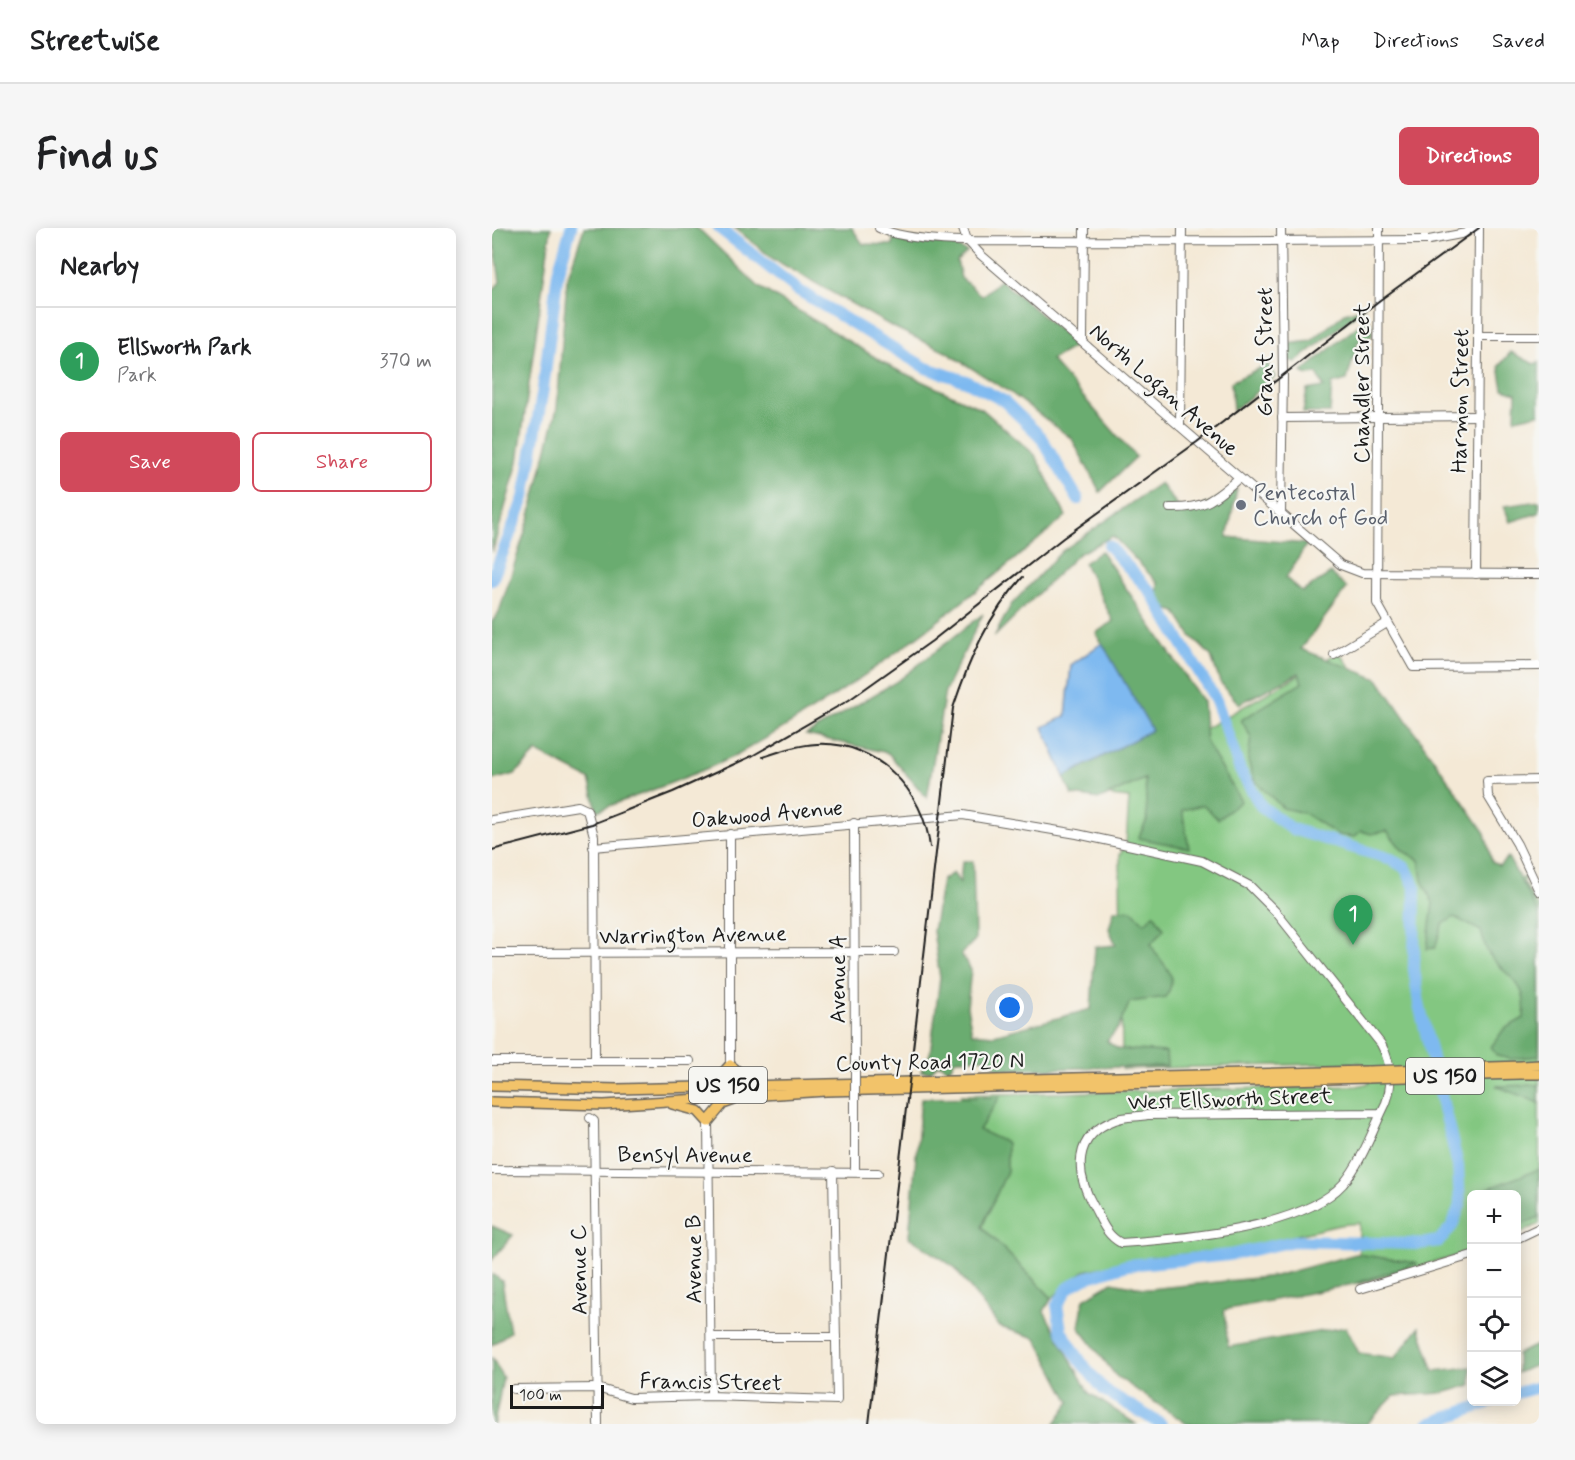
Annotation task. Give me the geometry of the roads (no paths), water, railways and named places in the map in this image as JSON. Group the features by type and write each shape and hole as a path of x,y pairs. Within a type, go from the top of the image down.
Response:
{"main road":[{"path":"675,1087 712,1080 730,1065 751,1080 768,1085"},
{"name":"US 150","path":"1522,1070 1539,1065"},
{"name":"US 150","path":"1368,1074 1522,1070 1539,1074"},
{"name":"County Road 1720 N","path":"492,1086 675,1087 1368,1074"},
{"name":"County Road 1720 N","path":"747,1096 1368,1074"},
{"path":"662,1102 698,1110 708,1122 723,1104 747,1096"},
{"name":"US 150","path":"492,1102 604,1105 747,1096"}],"street":[{"path":"880,228 894,234 967,240 1083,242 1429,240 1466,233 1473,228"},
{"name":"North Logan Avenue","path":"963,228 967,240 981,255 1341,565 1353,571 1377,574"},
{"path":"1083,341 1084,228"},
{"path":"1180,426 1182,228"},
{"name":"Grant Street","path":"1281,228 1281,513"},
{"name":"Chandler Street","path":"1377,574 1379,228"},
{"name":"Harmon Street","path":"1476,574 1479,228"},
{"path":"1478,336 1539,336"},
{"path":"1282,418 1477,416"},
{"path":"1170,508 1193,508 1213,501 1239,478"},
{"path":"1539,574 1377,574 1377,603 1413,667 1539,666"},
{"path":"1334,655 1387,623"},
{"path":"1539,780 1487,781 1488,796 1539,891"},
{"path":"492,820 578,806 587,810 592,824 593,847 595,1061"},
{"name":"Oakwood Avenue","path":"593,847 963,815 1077,834"},
{"name":"Avenue A","path":"854,823 855,1171"},
{"path":"730,834 730,1065"},
{"name":"West Ellsworth Street","path":"1077,834 1202,861 1250,886 1276,912 1389,1057 1390,1087 1381,1113 1357,1162 1344,1182 1328,1198 1278,1219 1230,1230 1121,1243 1110,1237 1086,1193 1080,1176 1079,1161 1082,1149 1097,1129 1116,1119 1147,1115 1381,1113"},
{"path":"1529,869 1539,869"},
{"name":"Warrington Avenue","path":"492,953 894,952"},
{"path":"492,1061 690,1061"},
{"name":"Avenue C","path":"590,1118 594,1121 598,1424"},
{"name":"Avenue B","path":"708,1122 711,1396"},
{"name":"Bensyl Avenue","path":"492,1170 855,1171 878,1173"},
{"path":"711,1337 836,1337 833,1171"},
{"path":"1521,1237 1539,1228"},
{"path":"1360,1289 1467,1257"},
{"name":"Francis Street","path":"514,1389 597,1388 632,1398 711,1396 837,1400 836,1337"}],"water":[{"path":"1102,643 1152,730 1064,777 1043,727 1066,716 1071,665"}],"waterway":[{"path":"492,580 524,498 543,389 558,272 571,228"},
{"path":"719,228 798,290 926,368 966,381 1004,401 1040,436 1078,499"},
{"path":"1109,546 1150,591 1216,700 1240,770 1261,806 1292,829 1391,859 1406,868 1415,887 1414,969 1419,1004 1458,1166 1460,1205 1452,1226 1439,1241 1418,1244 1294,1241 1229,1255 1127,1265 1085,1278 1068,1288 1057,1305 1061,1330 1081,1362 1104,1390 1161,1424"},
{"path":"1521,1392 1539,1387"},
{"path":"1429,1424 1479,1406"}],"railway":[{"path":"492,850 592,824 673,792 752,756 849,700 932,641 1063,538 1197,442 1380,300 1479,228"},
{"path":"869,1424 953,708 966,673 990,622 1023,577"},
{"path":"763,757 796,747 817,744 839,745 859,751 878,761 894,773 918,807 926,826 930,847"}],"place":[{"name":"Pentecostal Church of God","path":"1241,505"},
{"name":"Ellsworth Park","path":"1353,945"}]}
